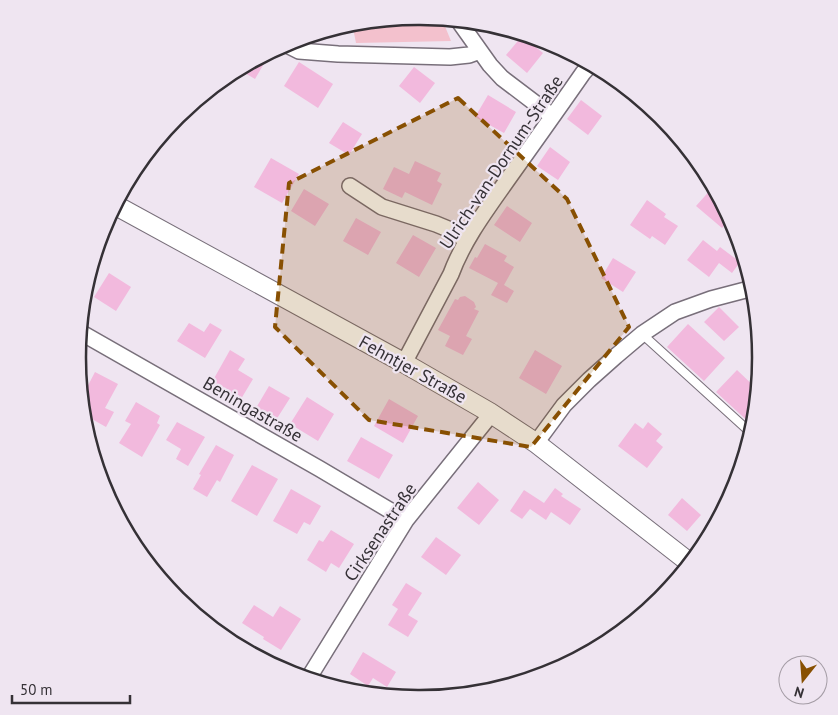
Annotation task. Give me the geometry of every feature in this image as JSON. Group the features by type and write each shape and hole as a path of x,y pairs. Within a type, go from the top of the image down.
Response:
{"street":[{"path":"464,28 490,65 502,78 552,116"},
{"path":"295,49 299,51 338,54 450,57 480,52"},
{"name":"Ulrich-van-Dornum-Straße","path":"404,363 451,274 466,240 585,70"},
{"path":"350,186 382,207 436,224 453,231 466,240"},
{"name":"Fehntjer Straße","path":"122,208 404,363 492,414 536,443 684,558"},
{"path":"536,443 564,405 595,374 642,334 675,312 711,299 744,290"},
{"name":"Beningastraße","path":"87,336 406,520"},
{"name":"Cirksenastraße","path":"315,673 406,520 492,414"}],"lane":[{"path":"642,334 744,427"}],"highlighted area":[{"path":"458,98 567,199 629,327 531,447 369,420 275,327 289,183"}],"shaded area":[{"path":"419,25 445,26 451,41 356,43 354,31"}],"building":[{"path":"518,40 534,46 543,53 527,73 506,55"},
{"path":"299,62 333,84 318,108 284,86"},
{"path":"264,64 255,79 246,74"},
{"path":"414,67 435,83 420,103 399,86"},
{"path":"488,95 516,112 504,133 475,117"},
{"path":"581,100 602,116 588,135 567,119"},
{"path":"343,122 362,134 349,155 329,143"},
{"path":"550,147 570,162 558,180 537,166"},
{"path":"271,158 299,174 282,203 254,187"},
{"path":"415,161 441,173 437,181 442,184 432,205 405,192 402,198 383,189 394,167 409,174"},
{"path":"304,189 329,204 315,226 291,211"},
{"path":"708,193 724,226 722,228 696,206"},
{"path":"647,200 666,214 664,217 678,226 665,245 652,236 650,239 630,225"},
{"path":"507,206 532,223 520,242 494,225"},
{"path":"356,218 381,232 368,255 343,241"},
{"path":"413,235 436,248 419,277 396,263"},
{"path":"703,240 717,251 720,247 737,259 738,265 732,273 719,263 709,277 687,260"},
{"path":"485,244 507,256 504,261 514,267 504,285 514,291 507,303 491,295 498,283 469,268"},
{"path":"613,258 636,272 623,292 601,278"},
{"path":"109,273 131,287 116,311 94,297"},
{"path":"465,296 474,302 476,307 474,309 479,311 466,336 472,339 463,355 445,346 450,336 438,330 455,299 458,300 460,297"},
{"path":"719,307 739,327 724,341 704,322"},
{"path":"189,323 204,332 210,323 222,330 205,358 177,341"},
{"path":"688,324 725,358 704,381 667,347"},
{"path":"230,350 245,359 238,370 253,379 241,399 212,382"},
{"path":"535,350 562,366 546,394 519,378"},
{"path":"737,370 751,383 746,419 716,392"},
{"path":"95,372 118,384 105,408 114,412 106,427 92,419 88,386"},
{"path":"269,386 290,398 276,420 256,408"},
{"path":"307,397 334,414 318,441 290,424"},
{"path":"389,399 418,416 403,443 374,426"},
{"path":"136,402 160,416 157,423 160,425 142,457 119,443 131,424 125,421"},
{"path":"177,422 205,437 188,466 176,459 181,449 166,440"},
{"path":"648,422 662,434 656,441 663,447 647,468 618,446 635,423 643,429"},
{"path":"361,437 393,455 379,479 347,461"},
{"path":"216,445 234,455 220,482 217,480 207,497 193,489 201,475 199,474"},
{"path":"252,465 278,479 257,516 231,501"},
{"path":"478,482 499,500 479,525 457,508"},
{"path":"555,488 563,494 561,496 581,509 570,525 551,512 546,520 530,509 522,519 510,511 524,490 544,503"},
{"path":"291,489 321,506 310,525 304,522 297,534 273,521"},
{"path":"682,498 701,515 687,531 668,515"},
{"path":"331,530 354,544 339,568 331,563 326,572 307,560 319,540 323,542"},
{"path":"436,537 461,555 446,575 421,557"},
{"path":"406,583 422,593 408,615 418,621 408,637 388,625 398,609 392,605"},
{"path":"254,605 273,617 280,606 301,619 281,650 242,623"},
{"path":"363,652 396,672 387,687 373,678 368,686 350,674"}]}
